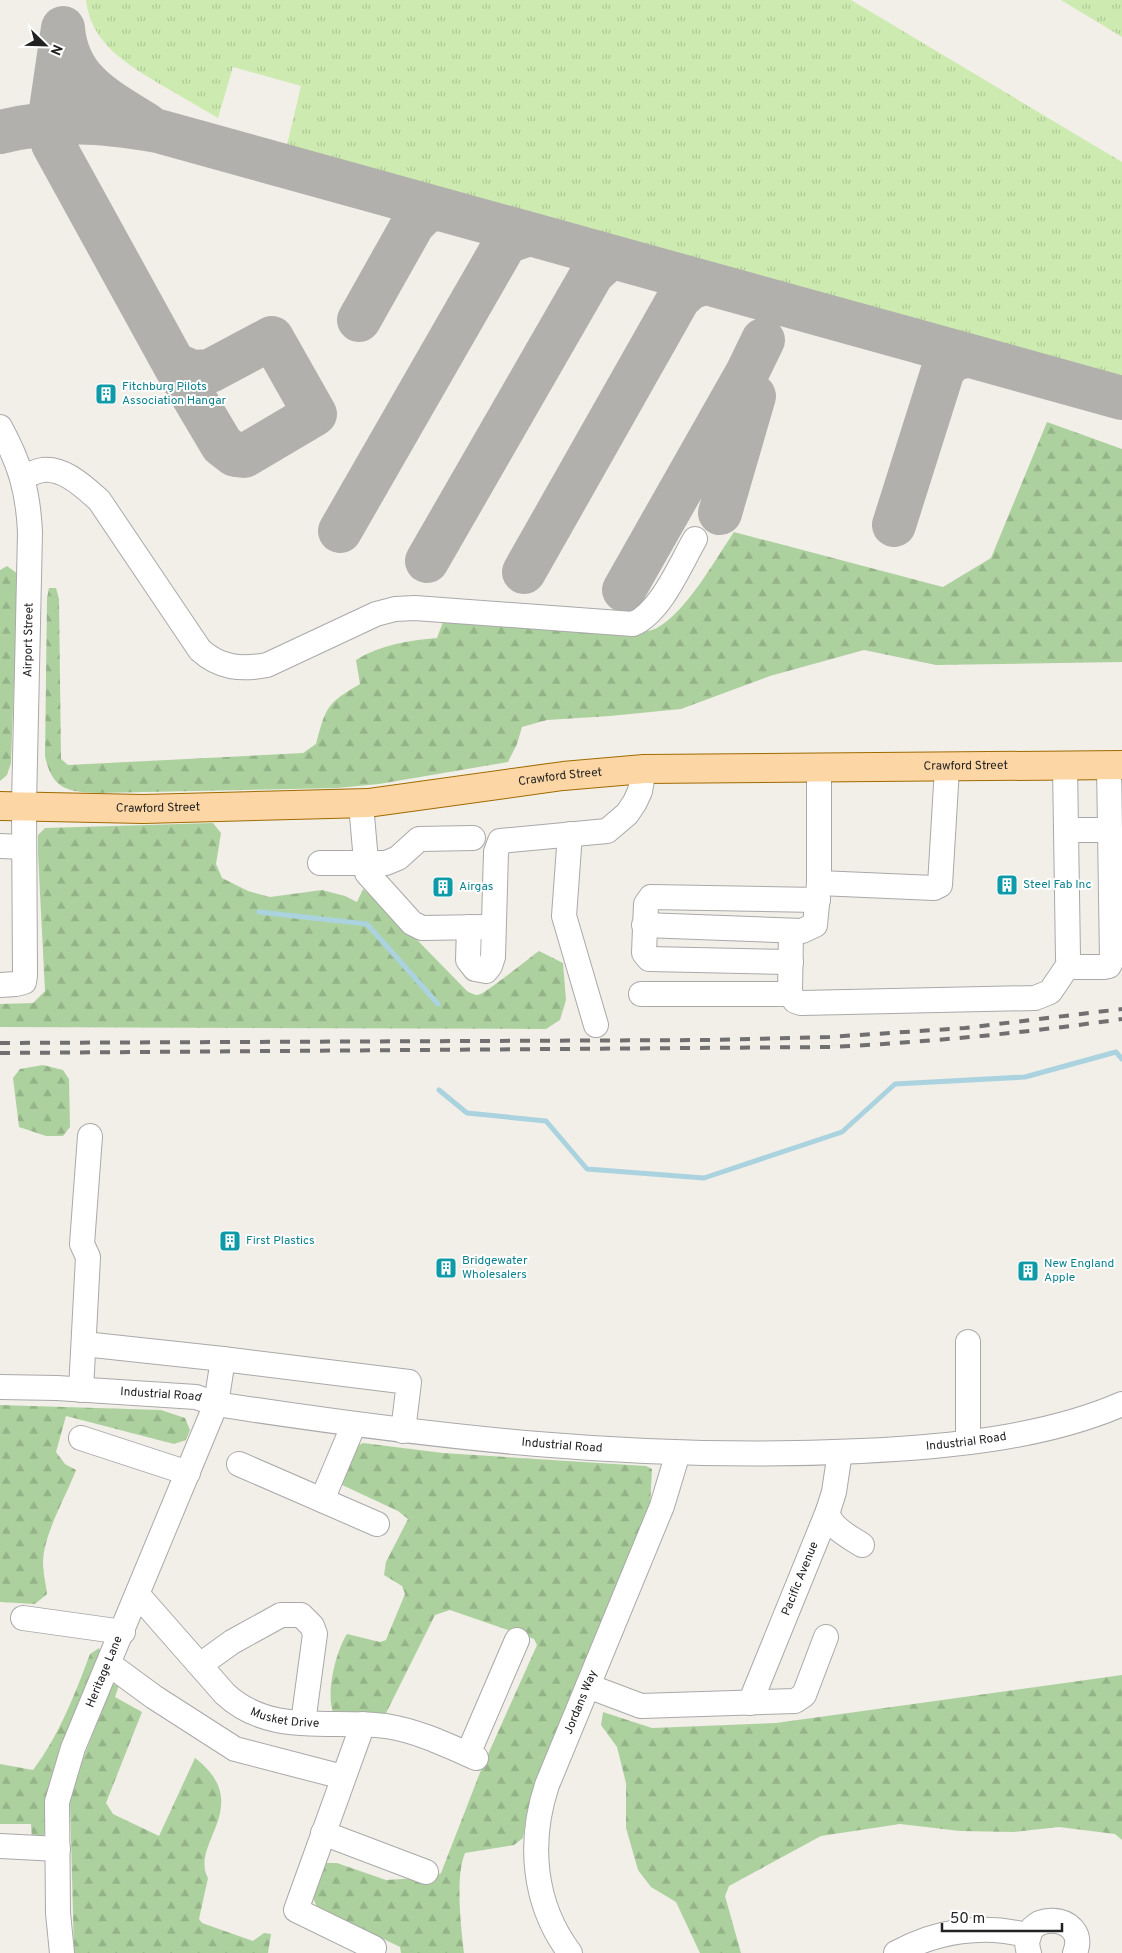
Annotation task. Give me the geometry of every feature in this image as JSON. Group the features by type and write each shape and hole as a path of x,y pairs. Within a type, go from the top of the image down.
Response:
{"main road":[{"name":"Crawford Street","path":"12,805 143,809 361,804 563,776 644,769 1116,766"}],"street":[{"name":"Airport Street","path":"0,427 23,476 28,499 30,532 12,805 24,847 24,982 0,985"},
{"path":"23,476 43,470 54,472 81,484 99,500 200,650 210,658 234,668 249,669 274,662 376,614 395,609 415,608 633,624 645,619 656,606 695,539"},
{"path":"791,931 790,994 795,1002 1035,998 1050,992 1069,964 1065,766"},
{"path":"1069,964 1076,967 1104,967 1109,966 1112,960 1110,830 1116,766"},
{"path":"644,925 791,931 802,931 815,926 818,892 819,768"},
{"path":"791,962 648,959 644,953 646,904 651,897 934,888 940,885 948,768"},
{"path":"469,927 468,960 471,966 480,972 490,966 493,957 492,927 496,852 500,841 607,831 618,824 635,802 640,791 644,769"},
{"path":"361,804 365,863 369,877 412,923 422,928 492,927"},
{"path":"1066,830 1110,830"},
{"path":"570,834 564,916 596,1025"},
{"path":"320,863 393,861 414,843 426,837 473,838"},
{"path":"0,846 24,847"},
{"path":"641,994 790,994"},
{"path":"81,1390 88,1258 82,1244 90,1136"},
{"path":"968,1342 968,1442"},
{"path":"84,1344 409,1382 403,1431"},
{"name":"Heritage Lane","path":"62,1953 58,1913 57,1802 61,1784 73,1748 123,1632 216,1404 223,1359"},
{"name":"Industrial Road","path":"0,1388 81,1390 196,1398 216,1404 403,1431 528,1444 678,1453 840,1452 968,1442 1073,1421 1122,1404"},
{"path":"322,1500 354,1424"},
{"path":"81,1438 188,1473"},
{"name":"Pacific Avenue","path":"750,1703 828,1511 834,1492 840,1452"},
{"name":"Jordans Way","path":"570,1953 556,1932 543,1900 537,1871 536,1838 543,1797 662,1506 678,1453"},
{"path":"239,1464 377,1524"},
{"path":"828,1511 828,1516 834,1524 862,1544"},
{"name":"Musket Drive","path":"138,1595 225,1694 237,1703 271,1720 303,1723 363,1724 412,1732 472,1756 517,1640"},
{"path":"200,1665 232,1642 281,1615 301,1615 312,1626 315,1634 303,1723"},
{"path":"23,1618 123,1632"},
{"path":"588,1686 641,1706 795,1702 802,1698 826,1637"},
{"path":"109,1664 154,1697 235,1749 343,1777"},
{"path":"363,1724 296,1910 374,1948 372,1953"},
{"path":"323,1833 426,1872"},
{"path":"0,1846 58,1849"},
{"path":"896,1953 922,1942 975,1929 1005,1930 1029,1944 1038,1924 1045,1920 1061,1921 1074,1932 1076,1940 1075,1953"}],"green space":[{"path":"86,0 851,0 1122,162 1122,378 287,145 301,86 233,67 218,118 145,75 111,50 95,28 89,15"},
{"path":"1061,0 1122,0 1122,37"},
{"path":"1047,422 1122,449 1122,662 936,665 864,650 770,676 681,709 547,720 522,727 517,744 508,762 379,784 337,788 98,793 69,790 57,782 48,767 45,756 47,598 49,588 56,588 59,599 61,759 68,765 303,753 316,744 322,722 329,708 340,697 360,684 356,660 365,655 395,644 437,638 443,622 622,632 653,630 668,620 690,597 734,532 943,587 991,558"},
{"path":"7,566 18,574 11,763 7,775 0,781 0,570"},
{"path":"213,823 221,833 216,864 222,878 248,891 270,897 322,890 345,896 357,902 363,889 385,907 472,994 478,995 482,993 539,951 563,963 566,1000 560,1020 546,1029 0,1027 0,1004 33,1003 45,991 38,835 45,828"},
{"path":"43,1065 63,1070 69,1079 70,1127 63,1136 46,1136 19,1127 13,1078 20,1069"},
{"path":"0,1405 161,1410 185,1418 190,1430 186,1440 174,1444 66,1416 56,1452 65,1464 76,1470 51,1528 44,1551 43,1566 47,1594 35,1604 0,1602"},
{"path":"363,1443 443,1453 646,1466 652,1469 650,1508 536,1780 527,1812 523,1838 514,1845 465,1853 459,1888 464,1953 401,1953 400,1947 317,1907 313,1898 326,1863 337,1863 386,1880 434,1877 441,1873 481,1770 537,1645 534,1639 450,1610 435,1615 385,1715 336,1718 332,1710 331,1700 332,1676 339,1651 347,1634 380,1642 386,1640 405,1594 402,1586 384,1575 386,1562 408,1519 398,1511 340,1484 353,1448"},
{"path":"99,1648 101,1654 48,1827 42,1838 32,1840 31,1824 0,1824 0,1764 33,1770 59,1729 90,1654"},
{"path":"1122,1675 1122,1840 1115,1834 1059,1827 1013,1832 960,1831 900,1824 821,1836 729,1886 725,1896 741,1953 700,1953 676,1902 651,1887 638,1870 626,1828 626,1783 617,1747 601,1725 603,1712 652,1728 776,1723"},
{"path":"112,1685 119,1685 115,1697 142,1712 106,1803 113,1814 159,1836 195,1758 212,1775 220,1792 221,1808 204,1865 208,1878 199,1919 202,1923 253,1941 264,1933 271,1934 268,1953 74,1953 70,1800 75,1779"}],"waterway":[{"path":"259,912 367,924 438,1004"},
{"path":"439,1090 467,1113 546,1121 587,1169 704,1178 842,1132 895,1084 1025,1077 1116,1052 1122,1059"}],"taxiway":[{"path":"63,28 49,123 53,144 174,364 222,445 235,455 244,456 315,414 272,338 210,371 193,372 174,364"},
{"path":"63,29 66,47 72,63 81,76 104,97 147,125"},
{"path":"0,132 41,125 79,122 158,131 1122,398"},
{"path":"359,320 413,224 425,212 436,209"},
{"path":"340,531 503,247 509,241 527,235"},
{"path":"427,561 592,274 606,261 613,258"},
{"path":"524,572 679,298 690,288 704,283"},
{"path":"624,590 747,373 763,340"},
{"path":"894,525 943,370 953,359 966,356"},
{"path":"720,513 754,396"}],"railway":[{"path":"0,1043 711,1040 829,1037 965,1028 1122,1009"},
{"path":"0,1053 831,1047 977,1036 1122,1019"}],"place":[{"name":"Fitchburg Pilots Association Hangar","path":"106,394"},
{"name":"Steel Fab Inc","path":"1007,885"},
{"name":"Airgas","path":"443,887"},
{"name":"First Plastics","path":"230,1241"},
{"name":"Bridgewater Wholesalers","path":"446,1268"},
{"name":"New England Apple","path":"1028,1271"}]}
